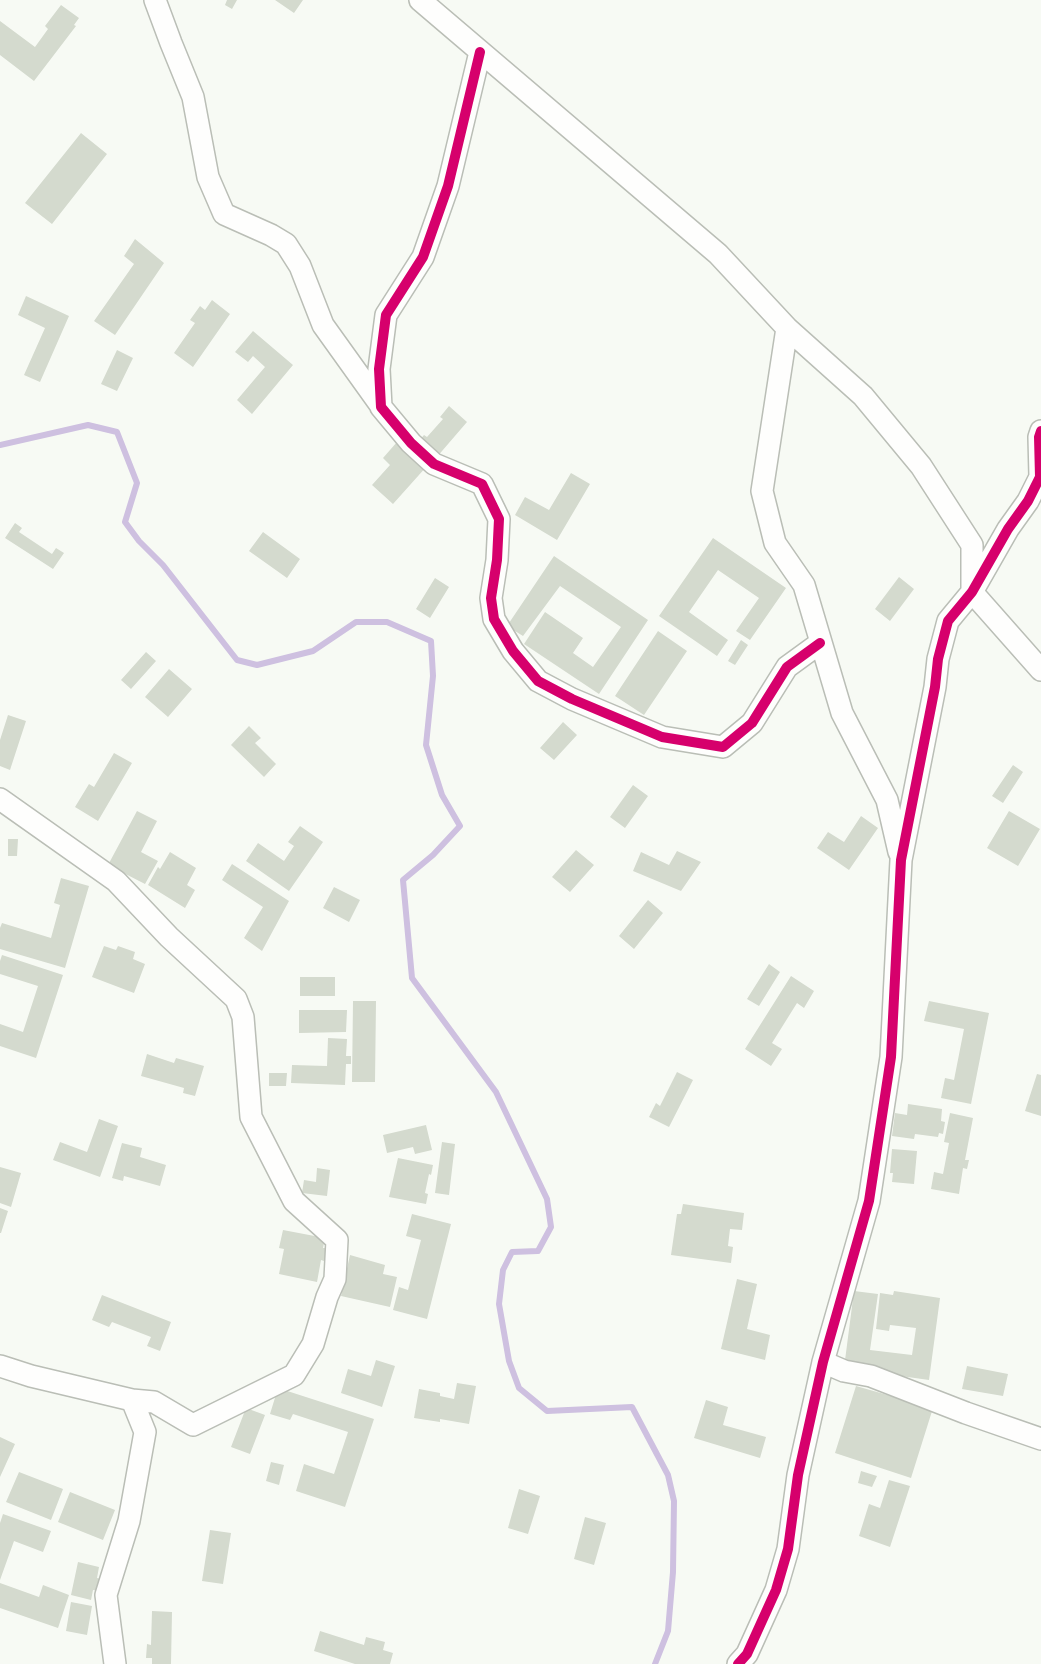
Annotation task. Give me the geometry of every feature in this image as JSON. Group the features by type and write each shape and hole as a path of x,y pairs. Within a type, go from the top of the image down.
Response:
{"street":[{"path":"155,0 193,97 208,177 224,215 286,244 300,266 323,325 381,407 411,443 434,464 482,484 499,519 497,560 491,598 495,619 513,652 538,681 572,699 662,737 723,747 752,723 786,667 820,642"},
{"path":"419,0 718,254 787,328 863,396 921,466 972,545 972,592 1041,670"},
{"path":"381,407 379,369 386,315 423,257 444,198 480,51"},
{"path":"787,328 762,491 775,542 804,585 842,713 887,800 901,860"},
{"path":"738,1664 747,1654 776,1590 788,1549 798,1475 823,1362 869,1201 891,1057 901,860 938,659 948,621 972,592 1040,477 1041,431"},
{"path":"0,799 116,881 169,937 236,999 243,1017 251,1117 294,1201 337,1240 335,1279 313,1345 294,1375 193,1425 154,1402 132,1400 0,1366"},
{"path":"823,1362 844,1371 872,1376 1041,1439"},
{"path":"115,1664 106,1595 130,1521 145,1432 132,1400"}],"building":[{"path":"227,0 237,0 232,9 225,5"},
{"path":"275,0 303,0 294,13"},
{"path":"61,5 79,18 74,25 76,26 34,81 0,55 0,21 35,47 48,29 45,26"},
{"path":"81,133 107,154 52,224 25,203"},
{"path":"135,239 164,263 115,335 94,321 134,264 124,256"},
{"path":"26,296 69,316 40,382 24,375 45,328 18,315"},
{"path":"212,300 230,314 193,367 174,353 195,323 190,320 200,306 205,310"},
{"path":"253,331 293,365 252,414 237,400 265,367 253,356 248,362 235,352"},
{"path":"117,350 133,358 117,391 101,384"},
{"path":"449,406 467,422 436,458 418,442 424,435 427,437 443,419 440,417"},
{"path":"397,442 427,466 393,504 372,485 390,465 383,458"},
{"path":"571,473 590,484 557,540 515,515 525,497 549,510"},
{"path":"15,523 22,528 19,532 52,554 56,548 64,553 53,569 5,538"},
{"path":"263,532 300,559 287,578 249,551"},
{"path":"713,538 786,588 750,640 736,631 759,598 718,570 689,612 728,640 717,656 659,616"},
{"path":"554,556 648,620 599,694 524,644 545,612 583,638 573,653 593,667 621,627 560,586 523,636 507,626"},
{"path":"899,577 914,589 890,621 875,609"},
{"path":"435,578 449,587 430,618 416,609"},
{"path":"658,631 687,651 644,715 615,696"},
{"path":"741,640 748,645 735,665 728,661"},
{"path":"146,652 156,661 131,689 121,680"},
{"path":"169,669 192,689 168,717 145,697"},
{"path":"8,715 26,721 10,770 0,766 0,740"},
{"path":"563,722 577,735 554,760 540,748"},
{"path":"249,726 261,738 255,743 276,764 264,777 231,745"},
{"path":"114,753 132,763 98,821 75,807 89,784 94,787"},
{"path":"1013,765 1023,772 1003,803 992,796"},
{"path":"633,785 648,796 625,828 610,817"},
{"path":"137,811 157,821 141,852 158,861 145,884 108,865"},
{"path":"1009,811 1040,829 1018,866 987,848"},
{"path":"861,816 878,828 849,870 817,848 828,832 844,842"},
{"path":"300,826 323,842 289,891 246,861 258,843 284,861 294,846 288,842"},
{"path":"8,839 18,839 17,856 8,856"},
{"path":"576,850 594,865 570,892 552,877"},
{"path":"677,851 701,862 681,891 633,871 641,852 669,865"},
{"path":"170,852 196,868 187,885 195,890 185,908 148,885"},
{"path":"232,864 289,901 262,951 244,938 263,907 222,880"},
{"path":"61,878 89,886 65,968 0,949 2,923 51,938 60,905 54,903"},
{"path":"334,887 360,900 349,922 323,908"},
{"path":"648,900 663,913 634,949 619,936"},
{"path":"104,946 116,950 118,946 135,952 133,959 145,964 134,993 92,977"},
{"path":"2,955 63,975 36,1058 0,1046 0,1024 23,1032 38,986 0,974"},
{"path":"769,964 780,972 759,1006 747,999"},
{"path":"791,976 814,991 804,1008 797,1003 772,1043 782,1049 771,1066 745,1049"},
{"path":"300,977 335,977 335,996 300,996"},
{"path":"353,1001 376,1001 375,1082 352,1082"},
{"path":"929,1001 989,1013 971,1104 941,1098 945,1078 954,1080 964,1029 924,1021"},
{"path":"299,1010 347,1010 346,1032 299,1033"},
{"path":"328,1038 347,1039 346,1056 351,1056 351,1064 346,1064 345,1085 291,1083 292,1065 327,1066"},
{"path":"147,1054 174,1063 176,1058 204,1066 195,1096 183,1093 184,1088 141,1076"},
{"path":"677,1072 693,1080 669,1127 649,1117 656,1103 660,1106"},
{"path":"269,1073 287,1073 286,1086 269,1086"},
{"path":"1037,1074 1041,1075 1041,1116 1025,1111"},
{"path":"908,1104 942,1109 941,1121 945,1122 943,1134 939,1133 938,1137 915,1134 914,1139 892,1136 895,1113 907,1115"},
{"path":"950,1113 973,1118 965,1160 969,1160 967,1169 963,1168 959,1194 931,1189 934,1172 943,1174 949,1143 944,1142"},
{"path":"99,1119 118,1126 100,1177 53,1160 60,1142 87,1152"},
{"path":"426,1125 432,1150 415,1154 413,1147 387,1153 383,1135"},
{"path":"442,1142 455,1144 449,1195 435,1193"},
{"path":"122,1143 142,1148 140,1157 166,1165 160,1186 124,1176 123,1181 112,1178"},
{"path":"892,1149 917,1151 914,1184 892,1182"},
{"path":"398,1158 433,1165 425,1193 428,1194 426,1204 389,1197"},
{"path":"0,1167 21,1173 11,1207 0,1203"},
{"path":"317,1168 330,1170 327,1196 302,1193 304,1180 316,1182"},
{"path":"683,1204 744,1213 742,1230 730,1229 728,1246 733,1247 731,1263 671,1255 677,1214 681,1214"},
{"path":"0,1208 8,1211 1,1233 0,1233"},
{"path":"412,1214 451,1224 427,1319 393,1310 399,1287 408,1290 421,1240 406,1236"},
{"path":"283,1230 325,1238 323,1248 327,1248 324,1261 321,1260 317,1282 279,1274 284,1249 279,1248"},
{"path":"350,1255 385,1265 383,1274 397,1277 390,1307 341,1296"},
{"path":"737,1279 757,1284 747,1329 770,1335 765,1360 721,1349"},
{"path":"854,1291 878,1294 870,1350 912,1355 916,1328 890,1325 889,1331 876,1329 880,1293 893,1295 894,1291 940,1298 929,1380 844,1368"},
{"path":"102,1295 171,1322 160,1351 147,1346 151,1337 112,1322 109,1327 92,1320"},
{"path":"376,1360 395,1366 382,1407 341,1393 348,1369 371,1376"},
{"path":"967,1366 1008,1374 1003,1396 962,1389"},
{"path":"457,1383 476,1386 469,1424 414,1418 419,1389 454,1399"},
{"path":"856,1386 933,1408 911,1478 835,1453"},
{"path":"278,1388 374,1419 345,1507 296,1491 304,1464 334,1474 348,1432 293,1414 290,1420 270,1414"},
{"path":"706,1400 728,1407 723,1425 766,1437 760,1458 694,1438"},
{"path":"246,1408 265,1415 250,1454 231,1447"},
{"path":"0,1437 15,1444 0,1477"},
{"path":"271,1462 284,1465 279,1485 266,1481"},
{"path":"861,1471 877,1476 872,1487 858,1483"},
{"path":"19,1472 63,1489 51,1520 6,1502"},
{"path":"889,1480 910,1486 890,1547 859,1536 869,1504 880,1508"},
{"path":"519,1489 540,1496 528,1534 508,1528"},
{"path":"70,1492 115,1510 103,1540 58,1522"},
{"path":"3,1514 51,1531 43,1552 14,1541 0,1580 0,1523"},
{"path":"585,1517 606,1523 594,1565 574,1559"},
{"path":"210,1530 231,1533 223,1584 202,1581"},
{"path":"78,1562 99,1567 97,1578 101,1579 98,1591 93,1590 91,1600 71,1595"},
{"path":"0,1583 39,1597 43,1585 69,1595 58,1628 0,1608"},
{"path":"71,1602 92,1606 87,1635 66,1631"},
{"path":"152,1611 172,1612 171,1664 152,1664 152,1658 146,1658 147,1644 151,1645"},
{"path":"320,1631 364,1645 366,1637 385,1642 383,1650 393,1653 390,1664 355,1664 314,1651"}],"waterway":[{"path":"0,445 88,425 117,432 137,483 125,522 163,565 237,660 257,665 313,651 356,622 387,622 431,641 433,676 426,745 442,795 460,826 433,855 403,880 412,978 496,1092 547,1199 551,1227 538,1251 512,1252 503,1270 499,1304 509,1361 519,1388 547,1411 632,1407 668,1475 674,1501 673,1572 668,1631 655,1664"}],"cycle path":[{"path":"480,52 448,186 423,257 386,315 379,369 381,407 411,443 434,464 482,484 499,519 497,560 491,598 494,619 513,651 538,681 572,699 662,737 723,747 752,723 787,667 820,643"},
{"path":"738,1664 747,1654 776,1590 788,1549 798,1475 823,1362 869,1201 891,1057 901,860 935,687 938,659 948,621 972,592 1040,477 1041,431"}]}
